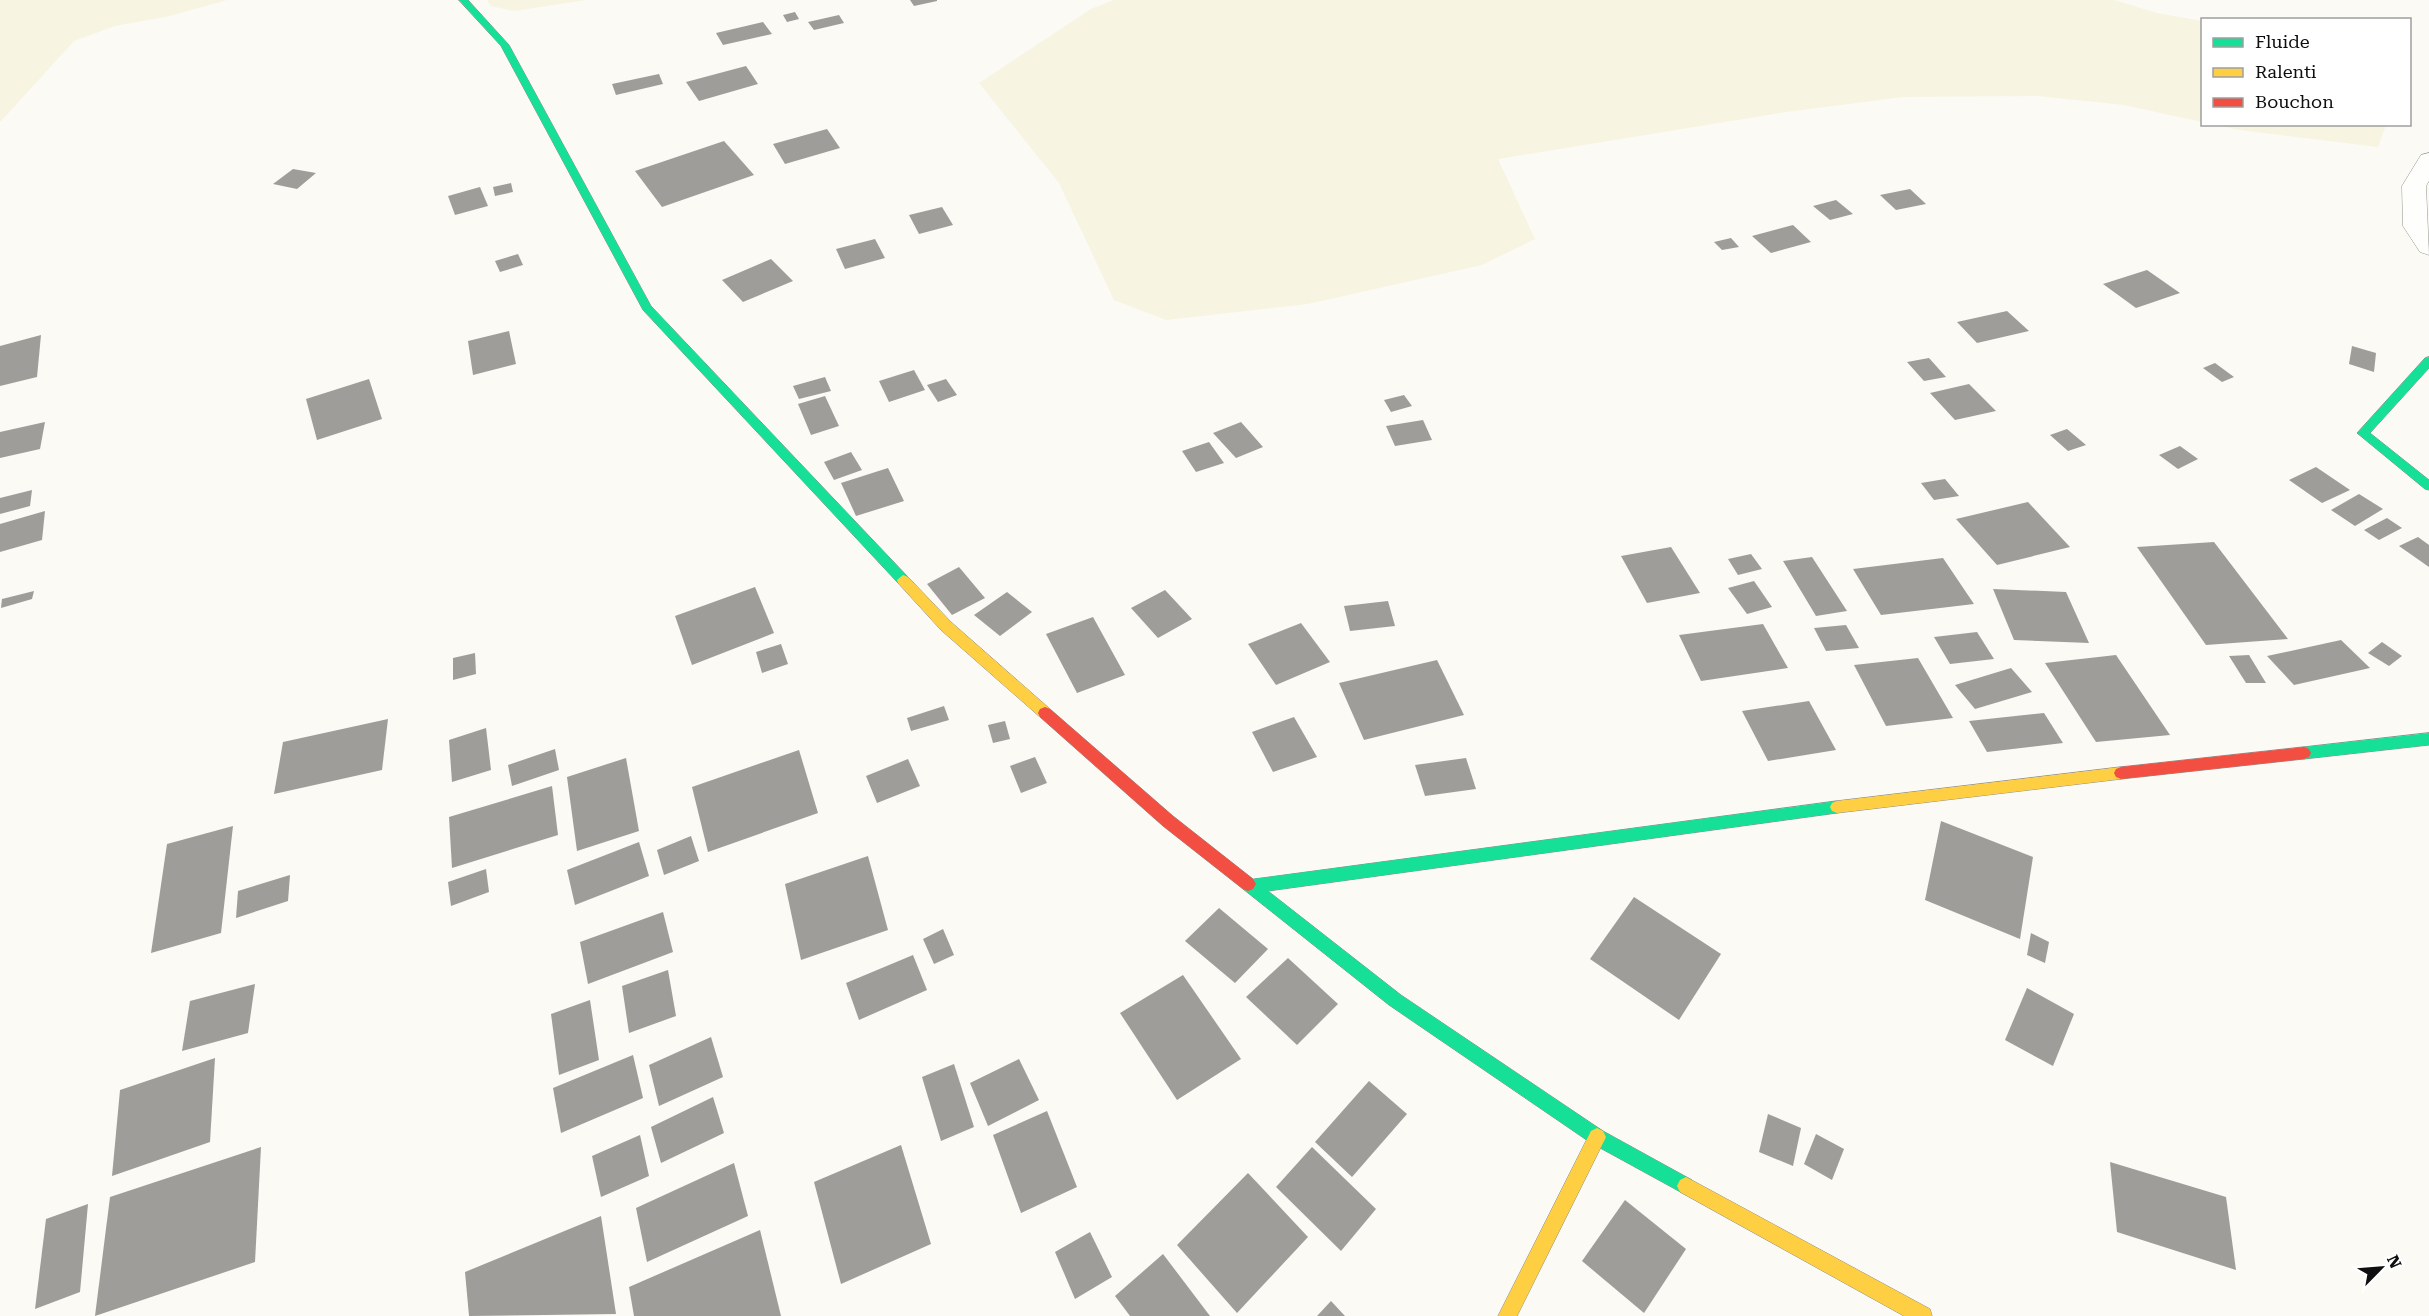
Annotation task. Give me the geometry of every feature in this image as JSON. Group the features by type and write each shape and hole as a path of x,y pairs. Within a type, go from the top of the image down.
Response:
{"street":[{"path":"463,0 505,45 647,308 946,626 1168,821 1395,1000 1597,1137 1923,1316"},
{"path":"2429,160 2414,186 2415,226 2429,247"},
{"path":"2429,361 2363,433 2429,486"},
{"path":"1251,886 1972,789 2429,739"},
{"path":"1507,1316 1597,1137"}],"shaded area":[{"path":"0,0 227,0 170,16 115,26 74,41 0,122"},
{"path":"487,0 586,0 514,11 491,6"},
{"path":"1114,0 2114,0 2157,13 2201,21 2201,122 2124,105 2038,96 1903,97 1786,112 1498,159 1535,239 1482,265 1308,304 1166,320 1114,300 1059,183 979,83 1091,9"},
{"path":"2219,126 2386,126 2378,147"}],"building":[{"path":"910,0 937,0 937,1 914,6"},
{"path":"795,12 799,19 787,22 783,15"},
{"path":"839,15 844,23 814,30 808,22"},
{"path":"763,22 772,34 723,45 716,33"},
{"path":"746,66 758,84 699,101 686,82"},
{"path":"659,74 663,84 616,95 612,84"},
{"path":"827,129 840,148 785,164 773,144"},
{"path":"724,141 754,175 662,207 635,171"},
{"path":"293,169 316,173 297,189 273,184"},
{"path":"511,183 513,192 495,196 493,187"},
{"path":"480,187 488,206 455,215 448,196"},
{"path":"1910,189 1926,204 1896,210 1880,195"},
{"path":"1836,200 1853,214 1830,220 1813,206"},
{"path":"942,207 953,225 919,234 909,215"},
{"path":"1793,225 1811,242 1771,253 1752,236"},
{"path":"1731,238 1739,247 1722,250 1714,242"},
{"path":"875,239 885,258 845,269 836,249"},
{"path":"518,254 523,265 500,272 495,261"},
{"path":"771,259 793,281 743,302 722,280"},
{"path":"2147,270 2180,293 2136,308 2103,284"},
{"path":"2007,311 2029,331 1977,343 1957,322"},
{"path":"509,331 516,364 473,375 468,341"},
{"path":"41,335 37,377 0,386 0,346"},
{"path":"2352,346 2376,353 2374,372 2349,364"},
{"path":"1929,358 1946,377 1924,381 1907,362"},
{"path":"2215,363 2234,377 2222,382 2203,368"},
{"path":"914,370 925,390 889,402 879,381"},
{"path":"825,377 831,391 799,399 793,386"},
{"path":"369,379 382,419 317,440 306,399"},
{"path":"946,379 957,395 938,402 927,385"},
{"path":"1969,384 1996,411 1955,420 1930,393"},
{"path":"1404,395 1412,406 1391,412 1384,400"},
{"path":"825,396 839,426 811,435 798,404"},
{"path":"1423,420 1432,440 1395,446 1386,426"},
{"path":"45,422 40,449 0,458 0,432"},
{"path":"1241,422 1263,447 1236,458 1213,433"},
{"path":"2067,429 2086,445 2068,451 2050,435"},
{"path":"1209,442 1224,463 1196,472 1182,451"},
{"path":"2180,446 2198,459 2178,469 2159,455"},
{"path":"851,452 862,470 834,480 824,462"},
{"path":"2316,467 2350,490 2322,503 2289,480"},
{"path":"888,468 904,501 856,516 841,483"},
{"path":"1945,479 1959,496 1934,500 1921,483"},
{"path":"32,490 30,506 0,514 0,498"},
{"path":"2359,494 2383,509 2355,526 2331,510"},
{"path":"2028,502 2070,547 1997,565 1956,519"},
{"path":"45,511 42,540 0,552 0,524"},
{"path":"2387,518 2402,528 2379,540 2364,530"},
{"path":"2418,537 2429,545 2429,567 2399,546"},
{"path":"2214,542 2288,639 2206,645 2137,547"},
{"path":"1671,547 1700,593 1647,603 1621,556"},
{"path":"1751,554 1762,569 1738,575 1728,559"},
{"path":"1812,557 1847,611 1816,616 1783,561"},
{"path":"1943,558 1974,604 1881,615 1853,569"},
{"path":"959,567 985,598 952,615 927,584"},
{"path":"1754,581 1772,607 1747,614 1728,588"},
{"path":"755,587 774,633 692,665 675,616"},
{"path":"1993,589 2066,592 2089,643 2014,640"},
{"path":"1165,590 1192,619 1158,638 1131,608"},
{"path":"34,591 32,599 1,608 2,599"},
{"path":"1007,592 1032,612 1000,636 974,615"},
{"path":"1388,601 1395,626 1350,631 1344,606"},
{"path":"1093,617 1125,675 1077,693 1046,634"},
{"path":"1301,623 1330,662 1276,685 1248,644"},
{"path":"1763,624 1788,668 1701,681 1679,635"},
{"path":"1846,625 1859,648 1826,651 1814,628"},
{"path":"1977,632 1994,659 1950,664 1934,637"},
{"path":"2341,640 2370,668 2294,685 2267,656"},
{"path":"2382,642 2402,656 2389,666 2368,653"},
{"path":"781,644 788,664 762,673 756,652"},
{"path":"475,653 476,674 453,680 453,658"},
{"path":"2116,655 2170,735 2096,742 2045,663"},
{"path":"2249,655 2266,683 2246,683 2229,656"},
{"path":"1918,658 1953,718 1886,726 1854,665"},
{"path":"1437,660 1464,715 1364,740 1339,683"},
{"path":"2011,668 2032,692 1975,709 1955,685"},
{"path":"1809,701 1836,750 1768,761 1742,711"},
{"path":"944,706 949,720 911,731 907,718"},
{"path":"2044,713 2063,743 1987,752 1969,721"},
{"path":"1294,717 1317,757 1273,772 1252,732"},
{"path":"388,719 382,770 274,794 283,742"},
{"path":"1005,721 1010,739 993,743 988,725"},
{"path":"486,728 491,770 452,782 449,740"},
{"path":"555,749 559,770 512,786 508,765"},
{"path":"799,750 818,813 708,852 692,787"},
{"path":"1035,757 1047,783 1021,793 1010,766"},
{"path":"626,758 639,831 577,851 567,777"},
{"path":"1466,758 1476,789 1425,796 1415,765"},
{"path":"908,759 920,786 877,803 866,776"},
{"path":"552,786 558,835 452,868 449,817"},
{"path":"1941,821 2033,857 2020,939 1925,900"},
{"path":"233,826 221,933 151,953 167,844"},
{"path":"691,836 699,861 664,875 657,850"},
{"path":"639,842 649,876 575,905 567,870"},
{"path":"868,856 888,930 801,960 785,884"},
{"path":"486,869 489,892 451,906 448,882"},
{"path":"290,875 288,901 236,918 238,891"},
{"path":"1634,897 1721,954 1679,1020 1590,959"},
{"path":"1219,908 1268,949 1235,983 1185,941"},
{"path":"663,912 673,952 588,984 580,942"},
{"path":"943,929 954,955 934,964 923,939"},
{"path":"2031,933 2049,942 2045,963 2027,955"},
{"path":"913,955 927,990 859,1020 846,983"},
{"path":"1288,958 1338,1004 1297,1045 1246,997"},
{"path":"668,970 676,1016 629,1033 622,986"},
{"path":"1183,975 1241,1059 1177,1100 1120,1013"},
{"path":"255,984 248,1033 182,1051 190,1001"},
{"path":"2027,988 2074,1014 2053,1066 2005,1040"},
{"path":"590,1000 599,1060 559,1075 551,1014"},
{"path":"711,1037 723,1077 659,1106 649,1065"},
{"path":"633,1055 643,1098 561,1133 553,1088"},
{"path":"215,1058 210,1142 112,1176 120,1090"},
{"path":"1019,1059 1039,1100 988,1126 970,1083"},
{"path":"954,1064 974,1127 941,1141 922,1077"},
{"path":"1369,1081 1407,1114 1352,1177 1315,1142"},
{"path":"713,1097 724,1133 661,1163 651,1127"},
{"path":"1047,1111 1077,1187 1021,1213 993,1135"},
{"path":"1768,1114 1801,1128 1793,1166 1759,1152"},
{"path":"1816,1134 1844,1149 1832,1180 1804,1164"},
{"path":"640,1135 649,1176 601,1197 592,1156"},
{"path":"901,1145 931,1244 841,1284 814,1182"},
{"path":"261,1147 255,1262 95,1316 110,1197"},
{"path":"1312,1147 1376,1209 1341,1251 1276,1187"},
{"path":"2110,1162 2226,1197 2236,1270 2117,1232"},
{"path":"734,1163 748,1216 647,1262 636,1208"},
{"path":"1248,1173 1308,1237 1237,1313 1177,1245"},
{"path":"1625,1200 1686,1249 1644,1313 1582,1261"},
{"path":"88,1204 80,1292 35,1309 46,1219"},
{"path":"601,1216 616,1314 469,1316 465,1272"},
{"path":"760,1230 781,1316 634,1316 629,1287"},
{"path":"1090,1232 1112,1277 1075,1299 1055,1252"},
{"path":"1163,1254 1210,1316 1130,1316 1115,1296"},
{"path":"1331,1301 1345,1316 1317,1316"}],"traffic: fast":[{"path":"463,0 505,45 647,308 903,580"},
{"path":"2429,361 2363,433 2429,486"},
{"path":"2304,753 2429,739"},
{"path":"1252,886 1837,807"},
{"path":"1248,884 1395,1000 1597,1137 1686,1186"}],"traffic: slow":[{"path":"903,580 946,626 1045,713"},
{"path":"1837,807 2121,773"},
{"path":"1507,1316 1597,1137"},
{"path":"1686,1186 1923,1316"}],"traffic: jam":[{"path":"1045,713 1168,821 1248,884"},
{"path":"2121,773 2304,753"}]}
